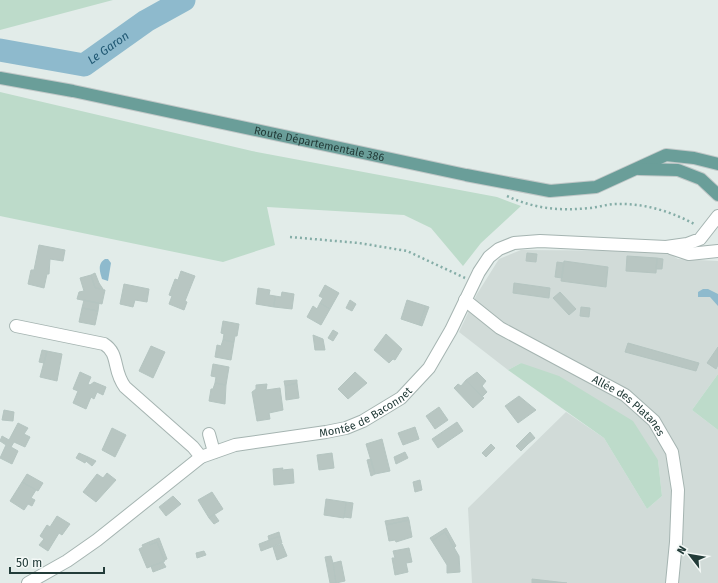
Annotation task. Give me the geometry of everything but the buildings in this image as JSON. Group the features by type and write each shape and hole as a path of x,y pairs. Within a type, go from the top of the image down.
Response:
{"main road":[{"name":"Route Départementale 386","path":"0,78 73,91 466,175 550,191 596,187 666,155 694,158 718,164"},
{"name":"Route Départementale 386","path":"637,169 678,170 701,179 718,195"}],"street":[{"name":"Montée de Baconnet","path":"28,583 67,561 98,540 201,457 235,445 346,428 380,411 400,398 429,368 448,336 474,282 489,257 499,249 514,243 540,241 666,247 687,244 700,239 718,216"},
{"name":"Montée de Baconnet","path":"666,247 688,254 718,251"},
{"name":"Allée des Platanes","path":"465,300 500,328 625,395 654,421 672,452 678,490 676,542 672,583"},
{"path":"16,326 104,344 109,347 114,354 118,378 125,387 193,447 201,457"},
{"path":"209,434 214,452"}],"path":[{"path":"505,194 521,202 541,208 563,210 617,204 646,207 677,215 695,224 706,232"},
{"path":"290,237 359,243 407,251 474,282"}],"shaded area":[{"path":"521,250 665,251 678,259 718,261 718,374 692,410 718,430 718,583 472,583 468,508 566,412 604,438 647,509 662,496 658,460 521,363 508,370 459,332 477,294 499,259"}],"green space":[{"path":"0,0 113,0 0,30"},
{"path":"0,92 252,151 497,197 521,206 481,243 463,266 431,228 404,215 267,207 275,245 223,262 0,216"},
{"path":"521,363 559,376 633,421 658,460 662,496 647,509 604,438 508,370"},
{"path":"718,374 718,430 692,410"}],"water":[{"path":"105,259 108,259 111,263 108,281 102,279 100,271 101,263"},
{"path":"703,289 708,289 718,294 718,306 710,297 698,297 698,292"}],"waterway":[{"name":"Le Garon","path":"0,50 84,65 146,21 184,0"}]}
